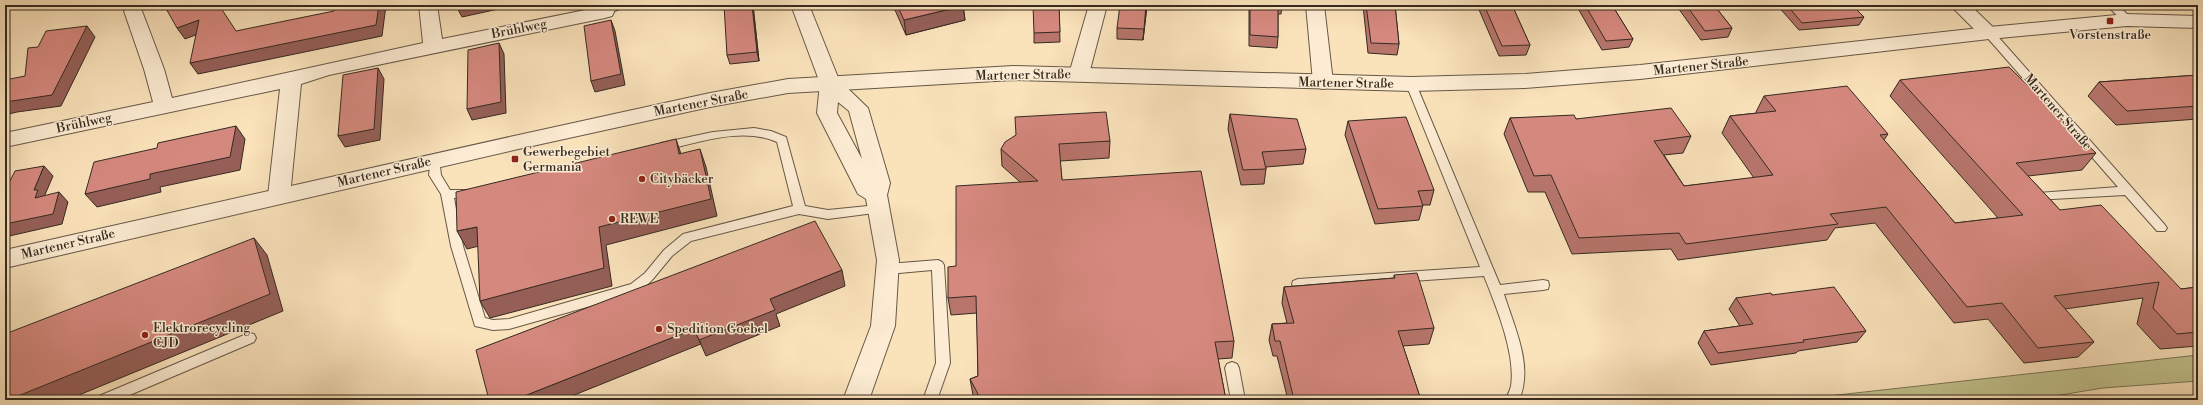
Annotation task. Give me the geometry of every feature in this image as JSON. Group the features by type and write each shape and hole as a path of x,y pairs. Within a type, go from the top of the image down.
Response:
{"street":[{"path":"428,5 433,47"},
{"path":"800,5 830,83 827,113 866,188 877,202"},
{"path":"1079,74 1098,5"},
{"path":"1315,5 1323,82"},
{"path":"1959,5 1989,33"},
{"path":"133,11 154,69 164,106"},
{"name":"Brühlweg","path":"5,140 291,80 327,69 605,12"},
{"name":"Martener Straße","path":"5,259 435,160 710,100 788,86 1013,73 1411,84 1525,81 1640,72 1989,33 2127,20 2198,22"},
{"path":"279,196 291,80"},
{"path":"830,83 858,108 879,183 877,202 888,260 883,326 856,400"}],"lane":[{"path":"605,12 624,5"},
{"path":"2112,5 2127,20"},
{"name":"Martener Straße","path":"1989,33 2161,228"},
{"name":"Martener Straße","path":"1411,84 1496,290 1513,343 1518,366 1518,388 1512,400"},
{"path":"650,150 696,139 746,132 765,133 782,140 800,209"},
{"path":"435,160 435,176 447,194 457,246 480,322 493,325 509,324 635,288 649,276 668,253 687,237 800,209 810,214 843,213 877,202"},
{"path":"447,194 472,194 488,190"},
{"path":"2038,197 2128,191"},
{"path":"888,269 938,265 943,363 930,400"},
{"path":"1298,284 1488,270"},
{"path":"1496,290 1543,285"},
{"path":"104,400 249,338"},
{"path":"1232,368 1238,400"}],"green space":[{"path":"2198,355 2198,381 2103,388 2030,400 1792,400"}],"building":[{"path":"164,5 219,5 236,31 334,11 335,5 379,5 376,25 190,63 199,20 177,28"},
{"path":"724,5 752,5 757,52 727,55"},
{"path":"897,5 963,5 963,6 904,20"},
{"path":"1033,5 1059,5 1060,32 1034,33"},
{"path":"1120,5 1146,5 1144,29 1117,28"},
{"path":"1250,5 1278,5 1278,37 1250,35"},
{"path":"1366,5 1395,5 1399,44 1371,43"},
{"path":"1484,5 1512,5 1530,45 1502,46"},
{"path":"1585,5 1612,5 1633,39 1606,41"},
{"path":"1686,5 1714,5 1732,28 1705,31"},
{"path":"1787,5 1852,5 1864,17 1802,23"},
{"path":"611,20 621,74 591,81 584,26"},
{"path":"87,26 52,95 5,102 5,80 25,76 28,48 38,47 46,31"},
{"path":"499,43 501,102 467,109 468,50"},
{"path":"2009,67 2096,153 2016,163 2060,210 2101,205 2181,289 2198,287 2198,332 2177,334 2153,308 2159,282 2054,296 2094,342 2038,348 2002,303 1967,307 1886,207 1830,214 1838,224 1686,244 1679,233 1579,238 1551,175 1534,176 1510,118 1574,115 1576,119 1671,108 1691,136 1654,141 1684,186 1773,175 1730,116 1776,111 1764,96 1847,86 1888,134 1880,135 1955,223 2023,215 1900,80"},
{"path":"378,68 374,129 338,136 343,75"},
{"path":"2198,75 2198,106 2127,111 2099,82"},
{"path":"1106,112 1110,141 1059,144 1062,180 1201,171 1234,341 1215,342 1226,400 978,400 978,394 970,379 978,376 976,296 948,298 948,267 956,266 956,186 1038,181 1001,149 1005,142 1016,135 1015,117"},
{"path":"1230,114 1297,119 1306,149 1262,152 1266,169 1243,170"},
{"path":"1406,117 1434,190 1418,191 1423,206 1378,209 1348,121"},
{"path":"236,126 230,157 150,174 150,179 85,194 94,162 157,148 158,143"},
{"path":"676,139 679,154 700,149 711,199 599,227 604,268 480,301 477,227 457,231 456,192"},
{"path":"44,166 34,190 38,190 35,198 59,192 53,214 5,224 5,191 15,171"},
{"path":"815,221 842,270 770,299 775,310 699,340 694,329 514,400 489,400 476,350"},
{"name":"Elektrorecycling CJD","path":"254,238 270,294 5,400 5,334"},
{"path":"1417,273 1434,328 1398,331 1421,400 1294,400 1280,341 1275,341 1272,324 1294,323 1284,287 1395,278 1394,275"},
{"path":"1834,287 1866,331 1803,340 1804,342 1718,353 1704,331 1753,324 1736,298"}],"place":[{"name":"Vorstenstraße","path":"2110,21"},
{"name":"Gewerbegebiet Germania","path":"515,159"},
{"name":"Citybäcker","path":"642,179"},
{"name":"REWE","path":"612,219"},
{"name":"Spedition Goebel","path":"659,329"},
{"name":"Elektrorecycling CJD","path":"145,335"}]}
